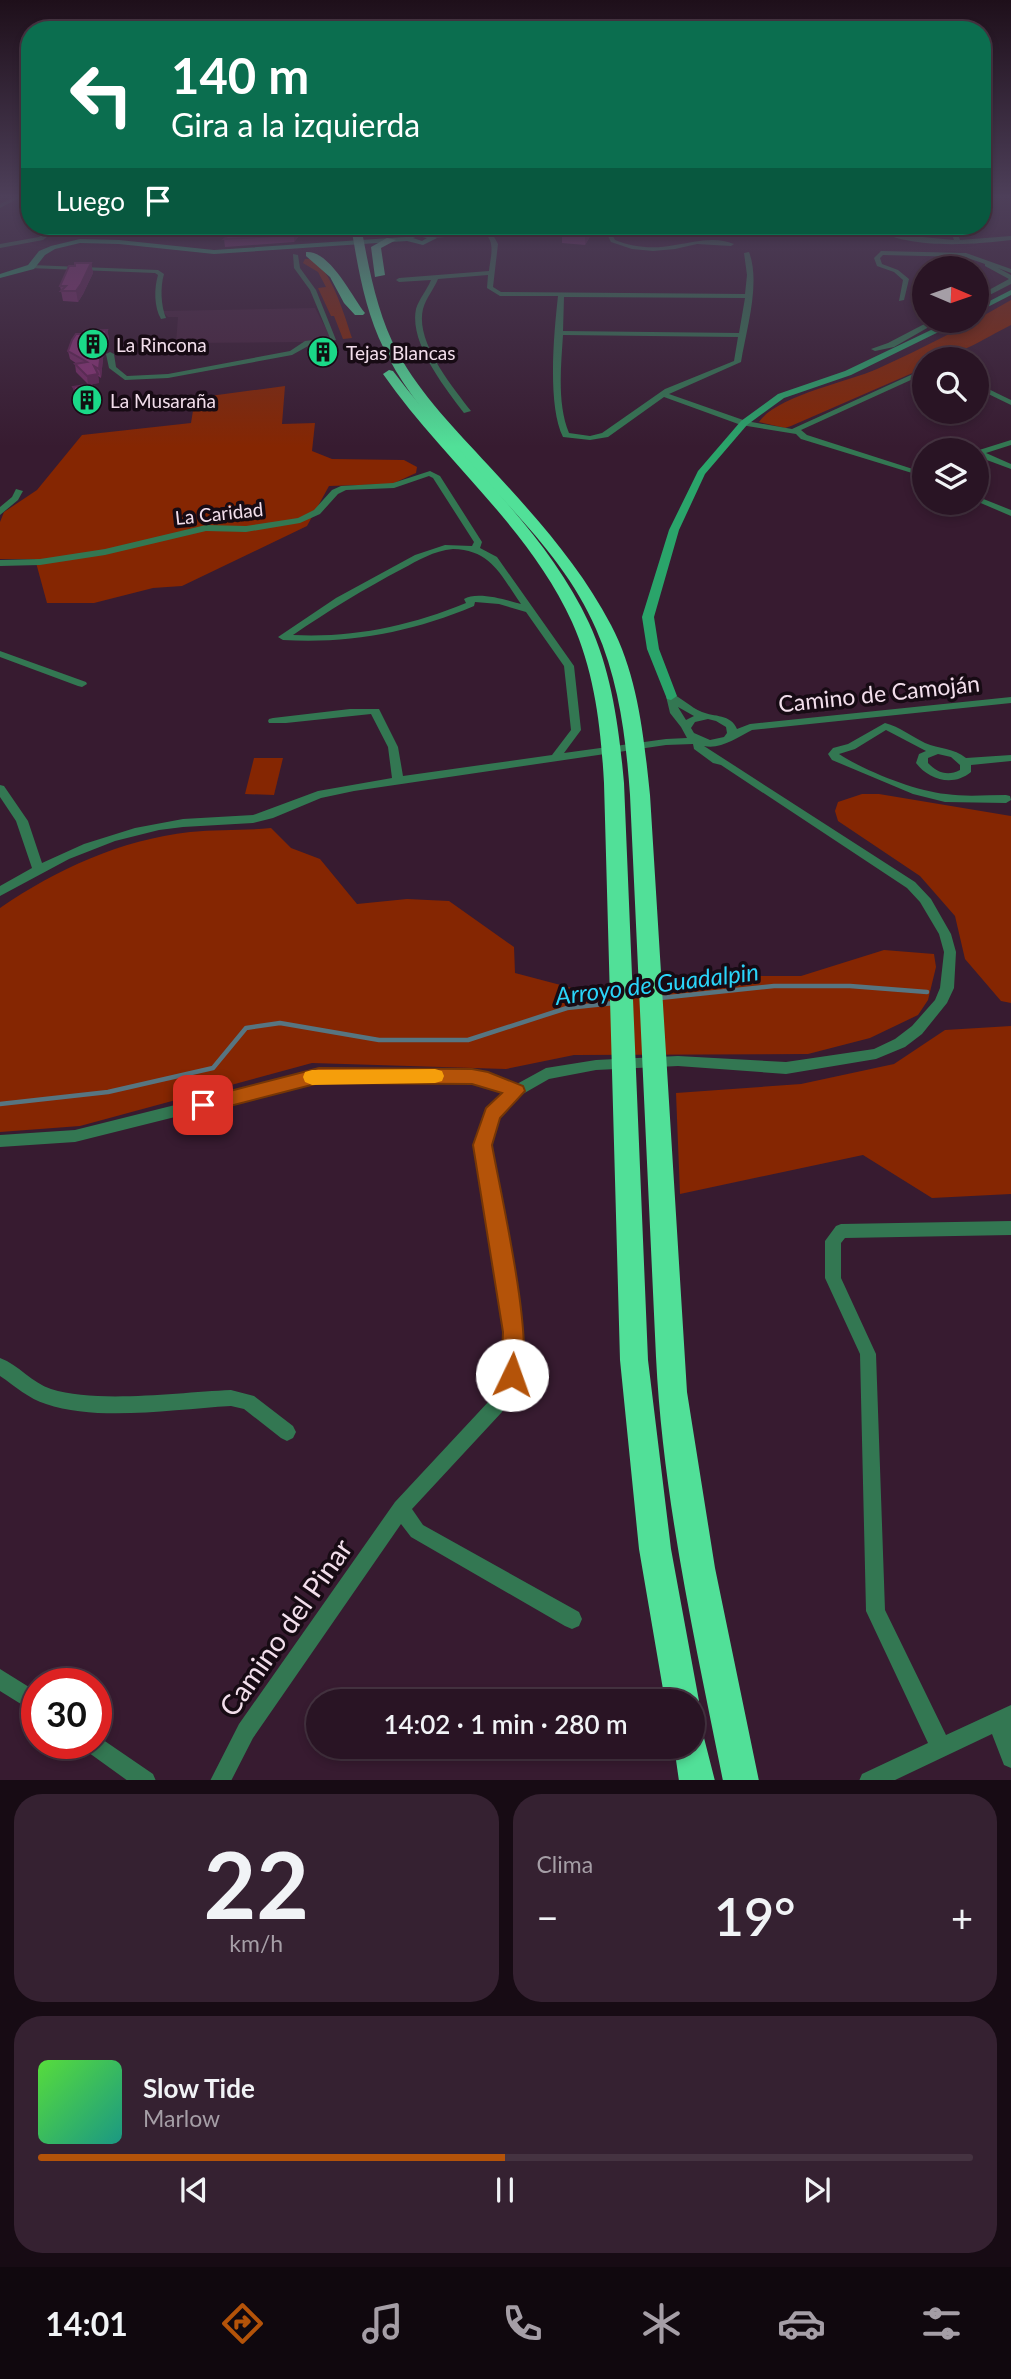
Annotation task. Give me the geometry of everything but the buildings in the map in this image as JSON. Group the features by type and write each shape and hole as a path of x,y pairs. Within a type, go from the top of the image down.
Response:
{"highway":[{"path":"338,281 359,313"},
{"path":"353,281 359,313 384,368 408,403 519,529 571,603 599,673 611,741 628,1132 634,1360 655,1549 680,1689"},
{"path":"366,281 381,329 400,367 426,402 548,539 580,582 614,653 629,706 636,759 644,887 670,1364 680,1452 696,1551 741,1780"},
{"path":"379,281 384,318 381,329"},
{"path":"693,1759 697,1780"}],"street":[{"path":"159,281 157,286 162,299 159,310 163,318"},
{"path":"110,354 113,368 125,378 168,376 292,353 308,343 334,339 307,281"},
{"path":"433,281 421,306 420,325 431,360 467,411"},
{"path":"491,281 490,288 500,294 561,297 747,296"},
{"path":"561,297 561,429 566,435 590,438 605,435 663,394 690,380 737,362 749,281"},
{"path":"901,300 906,281"},
{"path":"989,293 1009,281"},
{"path":"989,304 1011,292"},
{"path":"560,333 741,335"},
{"path":"875,349 891,345 914,333"},
{"path":"698,741 689,735 671,701 648,633 648,617 674,530 701,473 744,423 781,396 848,373 931,333"},
{"path":"796,432 797,428 912,377"},
{"path":"989,391 1011,402"},
{"path":"663,394 744,423 796,432 912,468"},
{"path":"989,449 1011,442"},
{"path":"989,458 1011,467"},
{"name":"La Caridad","path":"0,564 40,562 105,552 206,528 246,529 300,520 317,512 335,492 344,488 394,485 430,473 436,476 478,542 475,548"},
{"path":"0,512 19,491"},
{"path":"989,504 1011,513"},
{"path":"531,610 500,601 468,599 471,604 451,613 370,636 282,637 330,605 417,557 439,548 475,548 495,559 531,610 564,657 571,675 576,730 559,750 557,758"},
{"path":"298,626 310,638"},
{"path":"0,654 82,684"},
{"path":"671,696 702,716 719,718 728,723 732,729 722,751 725,763"},
{"name":"Camino de Camoján","path":"728,723 750,727 1011,700"},
{"path":"273,721 375,711 393,747 398,782"},
{"path":"878,715 889,733 916,751 928,771 945,777 961,774 966,768 965,762 955,754 925,747 886,726"},
{"path":"666,742 691,720 702,716"},
{"path":"886,726 851,747 835,751 833,755 877,776 927,794 948,798 1006,799"},
{"name":"Camino de Camoján","path":"728,738 750,727"},
{"path":"0,892 37,869 89,847 138,831 182,823 237,822 264,817 315,796 354,787 666,742 698,741 715,744 728,738"},
{"name":"Camino del Pinar","path":"220,1780 246,1731 401,1508 496,1406 512,1375 513,1332 482,1145 492,1114 516,1091 546,1074 596,1065 678,1061 786,1068 867,1055 900,1043 917,1030 940,1003 947,988 950,952 937,917 925,899 889,868 702,750 698,747 698,741"},
{"path":"922,759 926,753 937,750"},
{"path":"965,762 1011,758"},
{"path":"0,789 22,821 37,869"},
{"path":"0,1141 75,1136 319,1075 472,1076 488,1079 516,1091"},
{"path":"941,1747 877,1611 868,1354 833,1278 833,1241 841,1231 1011,1228"},
{"path":"0,1366 46,1396 71,1401 102,1403 231,1398 248,1402 287,1432"},
{"path":"401,1508 417,1531 572,1619"},
{"path":"0,1679 21,1693"},
{"path":"875,1779 1004,1718 1011,1758"},
{"path":"112,1757 146,1780"}],"shaded area":[{"path":"323,281 330,281 352,338 343,339 334,316 331,316 318,288 326,287"},
{"path":"1011,300 1011,325 969,347 922,347 950,333 989,333 989,312"},
{"path":"315,308 331,338 304,342 176,343 178,317 168,317 162,311"},
{"path":"912,352 912,373 785,428 759,422 768,413 796,397 877,369"},
{"path":"285,386 282,424 315,423 312,451 332,459 404,460 417,467 416,473 392,484 329,486 307,526 182,586 153,588 94,603 47,603 35,559 0,559 0,522 4,512 37,490 82,435 191,423 195,398"},
{"path":"254,758 283,758 274,795 245,794"},
{"path":"862,794 879,794 1011,816 1011,1003 1001,1001 965,959 955,916 920,876 838,821 835,811 838,802"},
{"path":"271,828 291,848 320,859 357,904 407,899 449,901 514,947 515,973 572,988 734,976 801,976 884,950 934,954 936,967 928,1000 918,1015 870,1038 808,1054 574,1055 506,1069 312,1063 80,1126 0,1132 0,908 67,869 114,849 190,832"},
{"path":"1011,1026 1011,1194 932,1198 863,1155 680,1194 676,1093 801,1084 894,1064 945,1030"}],"waterway":[{"name":"Arroyo de Guadalpin","path":"660,998 774,986 850,986 927,992"},
{"name":"Arroyo de Guadalpin","path":"0,1104 108,1092 213,1068 246,1028 280,1023 379,1040 468,1040 567,1008 614,1003"}],"slow traffic":[{"path":"312,1077 435,1076"}],"place":[{"name":"La Rincona","path":"93,344"},
{"name":"Tejas Blancas","path":"323,352"},
{"name":"La Musaraña","path":"87,400"}],"route":[{"path":"203,1105 319,1075 472,1076 488,1079 516,1091 492,1114 482,1145 513,1332 515,1355 512,1375"}]}
